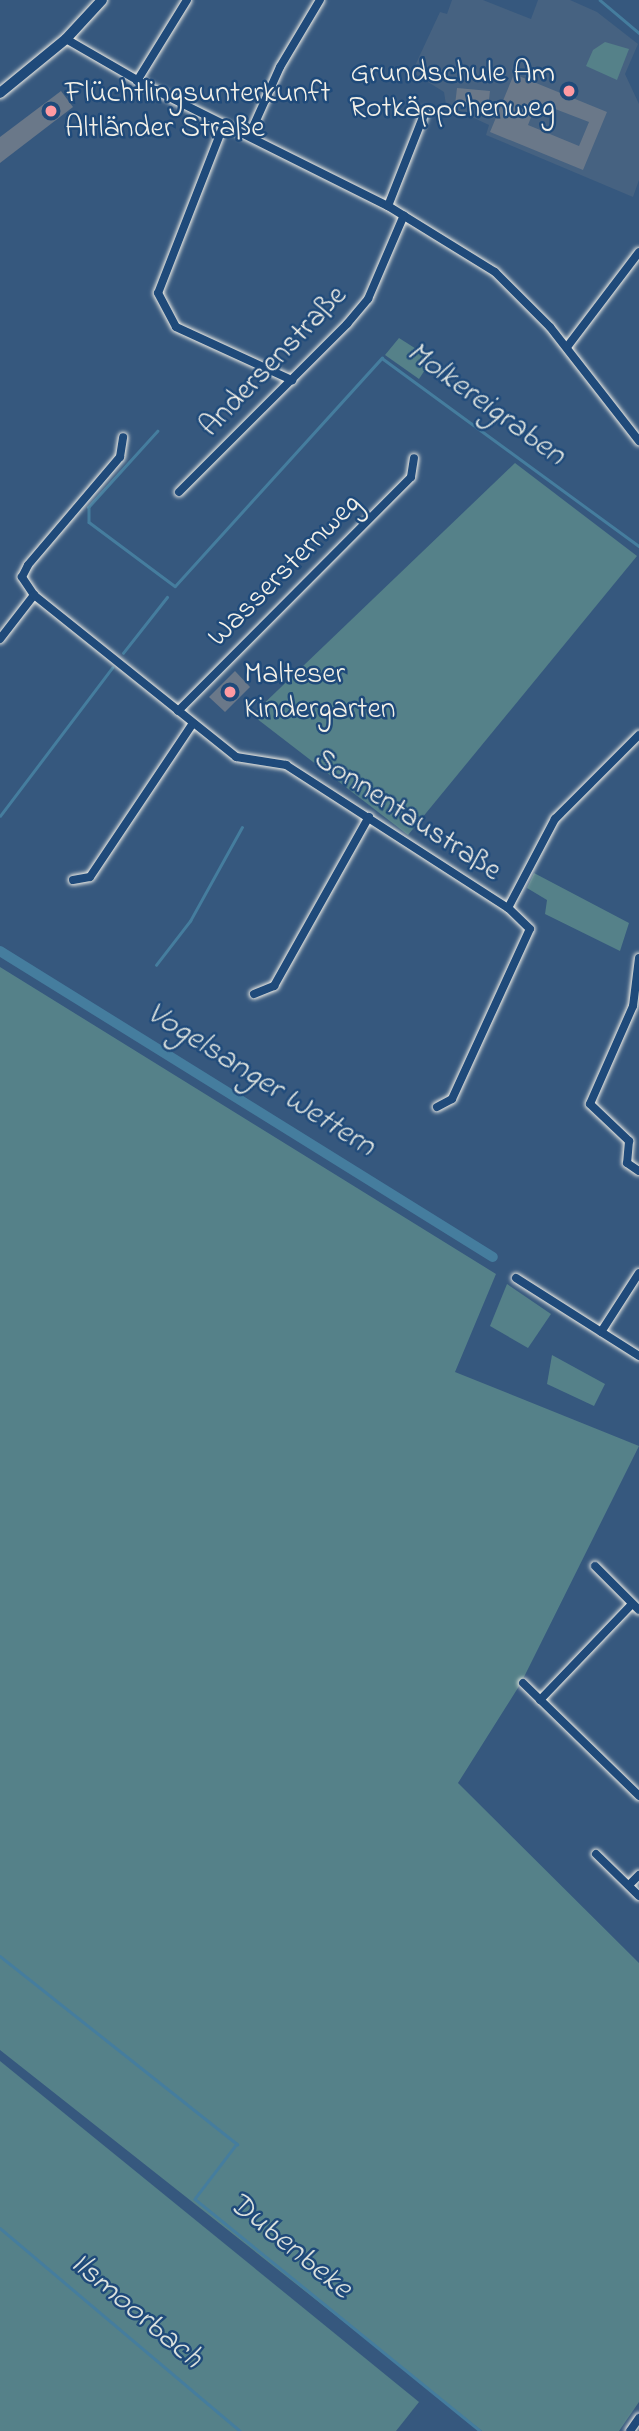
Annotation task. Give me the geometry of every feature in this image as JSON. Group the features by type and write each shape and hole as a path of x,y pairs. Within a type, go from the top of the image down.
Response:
{"street":[{"path":"0,93 66,39 102,0"},
{"path":"137,81 187,0"},
{"path":"249,136 280,67 320,0"},
{"path":"66,39 137,81 388,206 495,272 567,347 639,441"},
{"path":"388,206 425,112"},
{"path":"224,124 158,293 176,327 292,380"},
{"name":"Andersenstraße","path":"179,492 292,380 368,299 404,215"},
{"path":"567,347 639,252"},
{"path":"73,880 90,877 193,723 34,595 22,577 28,565 120,457 123,437"},
{"name":"Wassersternweg","path":"178,711 411,477 414,458"},
{"path":"0,639 34,595"},
{"name":"Sonnentaustraße","path":"193,723 232,753 286,765 369,817 455,878 508,908 555,819 639,735"},
{"path":"254,994 274,986 369,817"},
{"path":"437,1107 452,1099 530,929 508,908"},
{"path":"639,958 633,1006 590,1104 629,1141 627,1163 639,1171"},
{"path":"601,1332 639,1273"},
{"path":"516,1279 639,1356"},
{"path":"540,1700 636,1607 595,1566"},
{"path":"523,1683 639,1796"},
{"path":"596,1854 639,1896"},
{"path":"628,1885 639,1875"},
{"path":"630,2431 639,2418"}],"shaded area":[{"name":"Grundschule Am Rotkäppchenweg","path":"452,0 483,0 531,19 538,0 570,0 597,12 638,44 625,74 639,104 639,180 633,197 486,135 489,125 446,105 444,92 412,72 440,12 447,14"}],"green space":[{"path":"605,42 629,49 617,80 586,66 593,50"},
{"path":"399,338 432,359 419,379 385,355"},
{"path":"515,463 637,556 408,835 252,715"},
{"path":"534,873 629,923 620,951 545,914 547,900 527,888"},
{"path":"0,967 496,1274 455,1372 639,1446 521,1683 458,1783 639,1963 639,2402 619,2431 482,2431 0,2050"},
{"path":"507,1284 551,1314 528,1348 490,1326"},
{"path":"552,1355 605,1384 594,1406 547,1384"},
{"path":"0,2061 419,2402 396,2431 0,2431"}],"building":[{"name":"Grundschule Am Rotkäppchenweg","path":"514,74 607,112 583,170 490,132","holes":["537,102 589,122 579,146 528,125"]},
{"path":"457,88 490,91 488,108 455,105"},
{"path":"61,91 73,107 0,163 0,137"},
{"name":"Malteser Kindergarten","path":"235,671 250,687 225,712 209,697"}],"waterway":[{"path":"600,0 639,33"},
{"name":"Molkereigraben","path":"158,431 89,507 89,522 175,586 382,358 639,546"},
{"name":"Molkereigraben","path":"123,653 167,597"},
{"name":"Molkereigraben","path":"0,816 112,668"},
{"path":"156,965 190,921 242,827"},
{"name":"Vogelsanger Wettern","path":"0,951 493,1257"},
{"name":"Dubenbeke","path":"0,1956 237,2144 195,2199 480,2431"},
{"name":"Ilsmoorbach","path":"0,2228 240,2431"}],"place":[{"name":"Grundschule Am Rotkäppchenweg","path":"569,91"},
{"name":"Flüchtlingsunterkunft Altländer Straße","path":"51,111"},
{"name":"Malteser Kindergarten","path":"230,692"}]}
